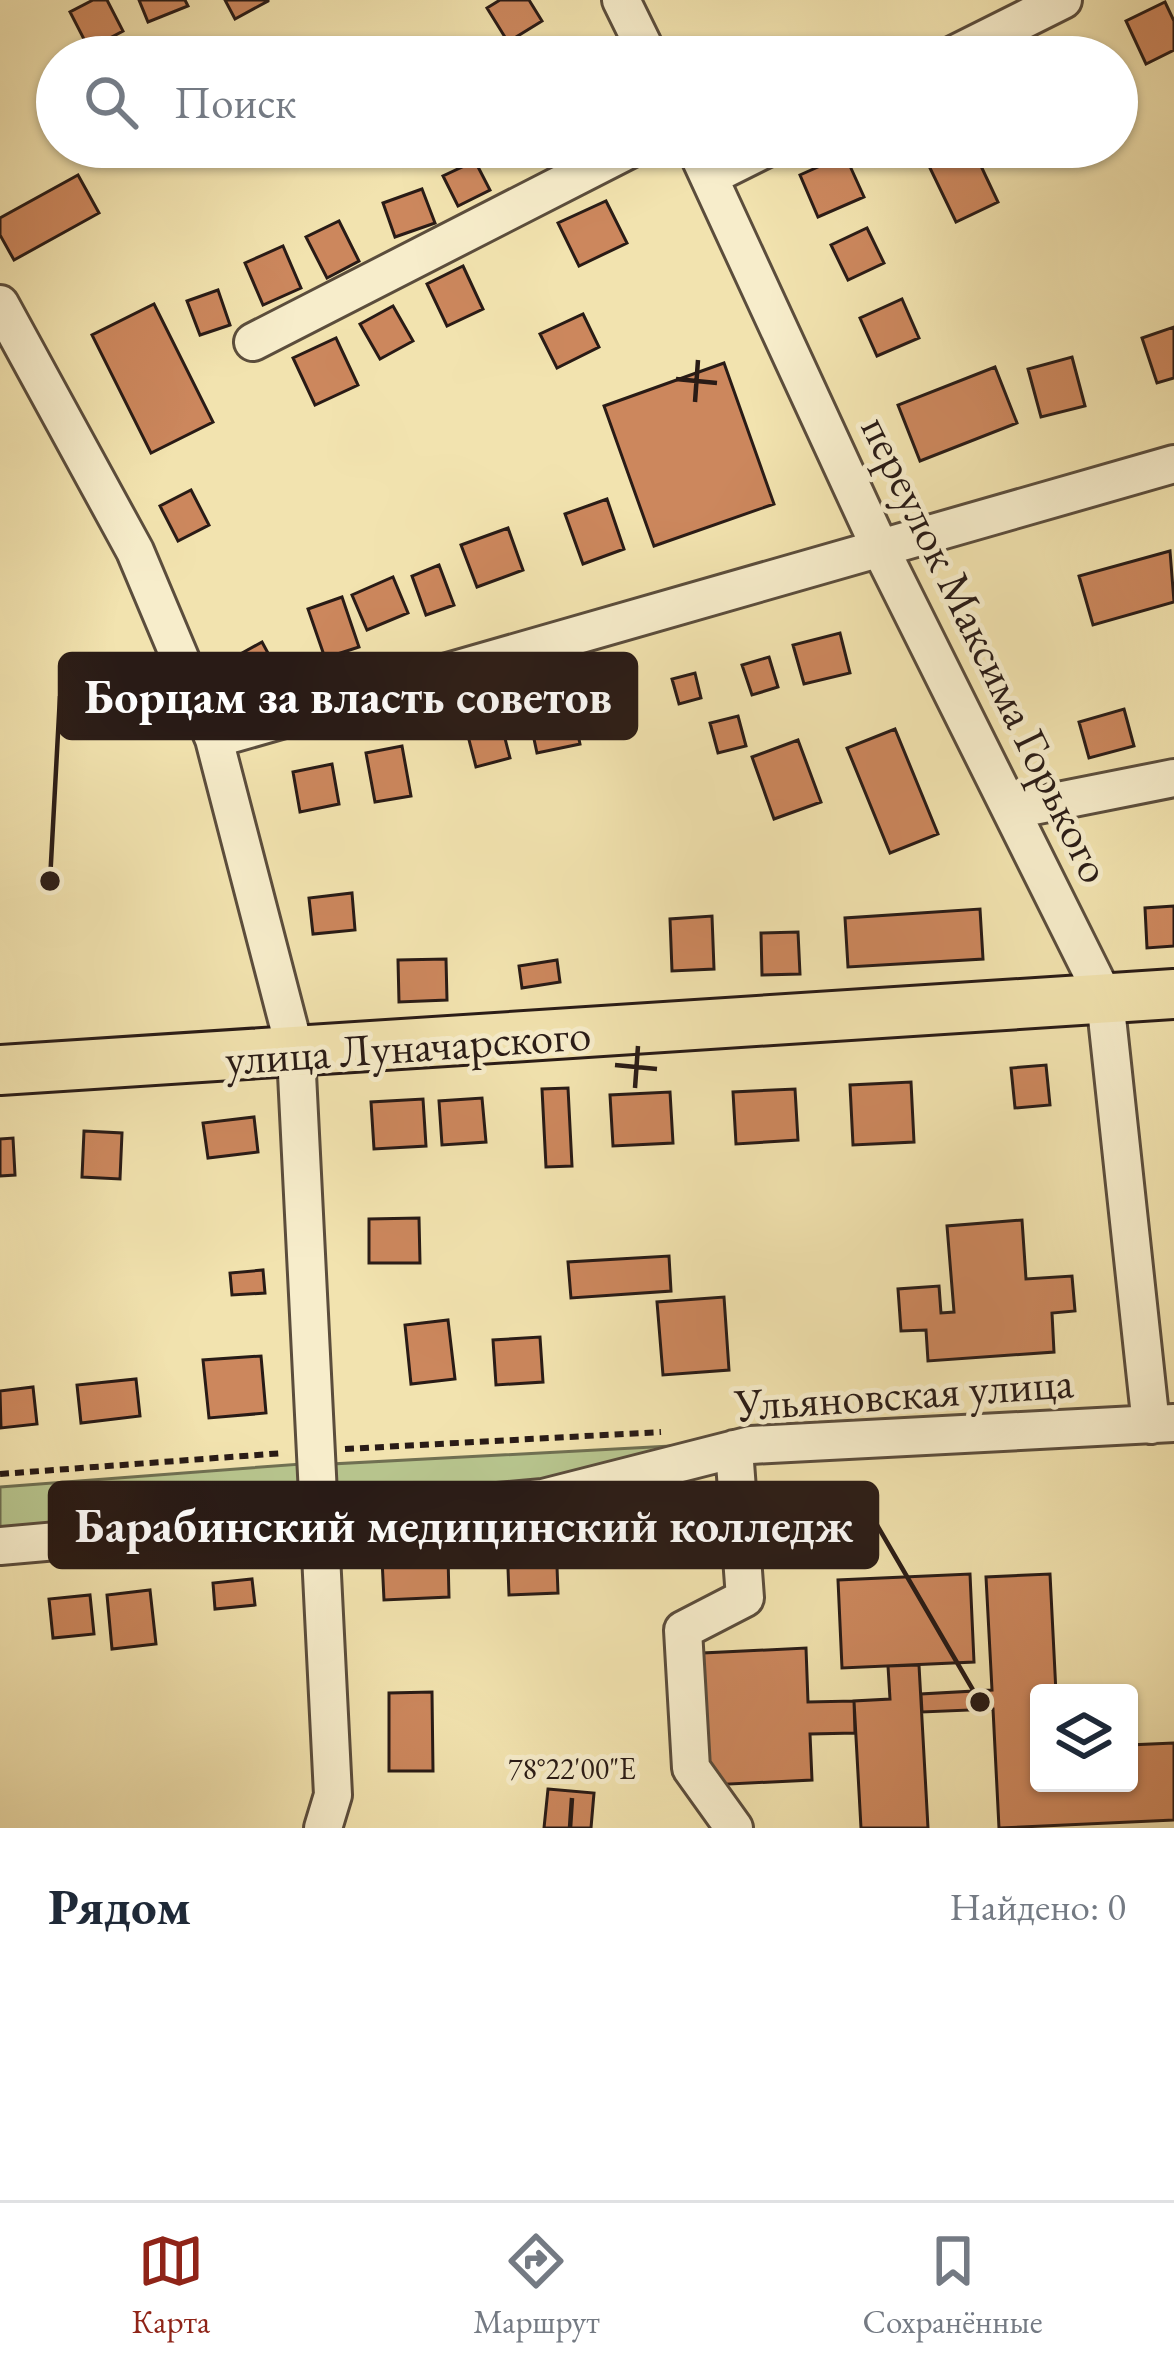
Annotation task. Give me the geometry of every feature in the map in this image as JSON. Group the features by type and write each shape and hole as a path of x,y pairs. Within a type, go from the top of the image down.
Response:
{"main road":[{"name":"улица Луначарского","path":"0,1070 1174,994"}],"street":[{"path":"621,0 639,36"},
{"path":"991,36 1063,0"},
{"path":"253,343 593,168"},
{"name":"переулок Максима Горького","path":"706,168 881,550 1106,999 1162,1424"},
{"path":"0,304 135,551 214,740 296,1054 333,1795 323,1828"},
{"path":"214,740 1174,464"},
{"path":"1013,810 1174,778"},
{"name":"Ульяновская улица","path":"0,1546 543,1498 734,1449 1162,1424"},
{"path":"734,1449 745,1598 683,1630 691,1768 734,1828"}],"path":[{"path":"0,1474 669,1431"}],"green space":[{"path":"671,1446 543,1487 336,1506 332,1464"},
{"path":"301,1464 302,1512 0,1536 0,1487"}],"building":[{"path":"93,0 107,0 123,31 114,36 82,36 70,12"},
{"path":"139,0 185,0 188,6 148,22"},
{"path":"225,0 268,0 268,1 235,19"},
{"path":"500,0 529,0 542,21 518,36 504,36 487,8"},
{"path":"1165,2 1174,21 1174,50 1146,64 1138,36 1133,36 1126,21"},
{"path":"460,168 479,168 490,190 458,206 443,176"},
{"path":"816,168 851,168 864,197 818,217 800,175"},
{"path":"930,168 982,168 998,202 956,222"},
{"path":"78,175 99,213 14,260 0,235 0,218"},
{"path":"422,189 435,223 395,237 383,203"},
{"path":"606,201 627,243 579,266 558,223"},
{"path":"339,221 359,261 327,278 306,237"},
{"path":"867,228 884,263 848,280 831,245"},
{"path":"283,246 301,288 263,305 245,263"},
{"path":"463,266 483,309 447,326 427,284"},
{"path":"218,290 230,325 200,335 187,301"},
{"path":"902,299 919,338 877,356 860,318"},
{"path":"154,304 213,422 151,453 92,335"},
{"path":"393,306 413,341 380,359 360,324"},
{"path":"583,314 599,347 557,368 540,334"},
{"path":"1174,327 1174,378 1157,383 1142,338"},
{"path":"336,338 358,385 315,405 293,358"},
{"path":"1072,357 1085,406 1041,417 1028,369"},
{"path":"724,363 774,504 654,546 604,406"},
{"path":"995,367 1017,423 920,461 898,405"},
{"path":"191,490 209,525 178,541 160,506"},
{"path":"607,499 624,549 583,564 565,514"},
{"path":"508,528 523,570 477,587 461,545"},
{"path":"1170,551 1174,602 1093,625 1079,576"},
{"path":"439,565 454,605 426,615 412,576"},
{"path":"393,577 408,613 367,630 352,595"},
{"path":"342,597 359,647 325,658 308,609"},
{"path":"840,633 850,673 804,684 793,645"},
{"path":"262,642 276,668 240,688 226,662"},
{"path":"769,657 778,687 752,695 742,665"},
{"path":"695,673 701,698 679,704 672,679"},
{"path":"571,701 580,744 537,753 528,711"},
{"path":"1124,709 1134,746 1089,758 1079,722"},
{"path":"738,716 746,746 718,753 710,723"},
{"path":"501,723 510,758 476,767 467,732"},
{"path":"895,729 938,834 890,853 847,748"},
{"path":"798,740 821,802 774,819 752,757"},
{"path":"402,746 411,796 375,802 366,753"},
{"path":"332,764 339,804 300,812 293,772"},
{"path":"352,893 355,930 313,934 309,898"},
{"path":"1174,906 1174,946 1147,948 1145,908"},
{"path":"980,909 983,959 848,967 845,918"},
{"path":"712,916 714,969 672,971 670,919"},
{"path":"798,932 800,974 762,975 761,933"},
{"path":"446,959 447,1000 399,1002 398,960"},
{"path":"557,960 560,982 522,988 519,966"},
{"path":"1046,1065 1050,1105 1015,1108 1011,1068"},
{"path":"911,1082 914,1142 853,1145 850,1085"},
{"path":"568,1088 572,1166 546,1167 542,1089"},
{"path":"795,1089 798,1140 736,1144 733,1092"},
{"path":"670,1092 673,1143 613,1146 610,1095"},
{"path":"482,1098 486,1142 442,1145 439,1101"},
{"path":"423,1099 426,1146 374,1149 371,1102"},
{"path":"254,1117 258,1152 208,1158 203,1123"},
{"path":"84,1131 122,1133 120,1179 82,1177"},
{"path":"13,1138 15,1175 0,1176 0,1139"},
{"path":"419,1218 420,1263 369,1263 369,1219"},
{"path":"1022,1220 1026,1279 1072,1276 1075,1311 1052,1313 1054,1352 928,1361 926,1330 901,1331 898,1289 939,1286 941,1313 954,1312 947,1226"},
{"path":"669,1256 671,1291 571,1298 568,1262"},
{"path":"263,1270 265,1293 232,1295 230,1273"},
{"path":"724,1297 729,1370 663,1375 657,1302"},
{"path":"448,1320 455,1379 411,1384 405,1325"},
{"path":"540,1337 543,1382 496,1385 493,1340"},
{"path":"261,1356 266,1413 209,1418 203,1360"},
{"path":"136,1379 140,1416 81,1423 77,1385"},
{"path":"33,1387 37,1424 1,1428 0,1391"},
{"path":"556,1540 558,1593 509,1595 507,1542"},
{"path":"448,1556 449,1597 384,1600 382,1559"},
{"path":"970,1574 974,1662 842,1668 838,1580"},
{"path":"1050,1574 1056,1684 1030,1684 1030,1792 1138,1792 1138,1745 1174,1743 1174,1820 999,1828 993,1709 922,1712 921,1694 992,1690 986,1577"},
{"path":"252,1579 255,1605 215,1609 213,1583"},
{"path":"150,1590 156,1644 112,1649 107,1595"},
{"path":"90,1595 94,1634 53,1638 49,1599"},
{"path":"806,1648 808,1702 854,1701 855,1733 810,1734 812,1780 710,1785 703,1653"},
{"path":"919,1665 928,1828 861,1828 854,1701 890,1699 888,1666"},
{"path":"432,1692 433,1771 389,1771 389,1693"},
{"path":"548,1789 594,1793 591,1828 544,1828"}],"place":[{"name":"Борцам за власть советов","path":"50,881"},
{"name":"Барабинский медицинский колледж","path":"980,1702"}]}
